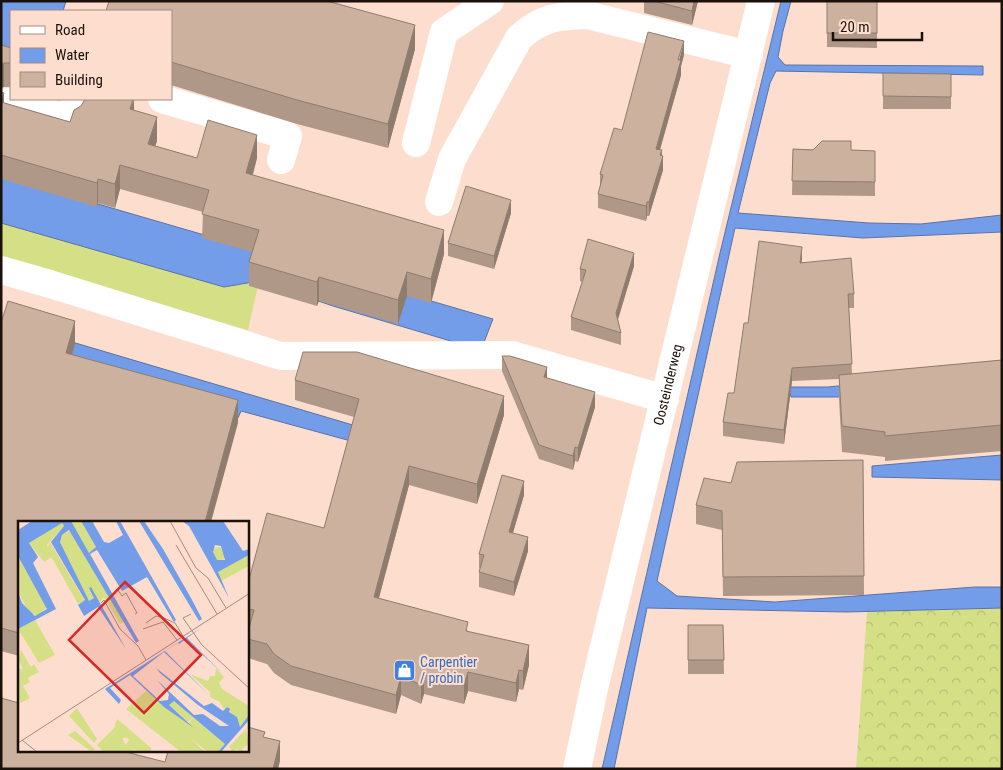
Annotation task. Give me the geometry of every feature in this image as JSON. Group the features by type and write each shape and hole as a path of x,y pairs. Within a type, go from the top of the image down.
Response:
{"street":[{"path":"416,143 444,32 490,1"},
{"name":"Oosteinderweg","path":"577,769 595,684 761,1"},
{"path":"438,202 452,159 519,38 532,26 548,19 568,15 587,15 749,55"},
{"path":"8,102 70,119 76,100"},
{"path":"165,100 288,136 282,160"},
{"path":"1,270 281,356 512,355 665,399"}],"green space":[{"path":"1,223 224,287 259,281 248,330 1,258"},
{"path":"1002,608 1002,769 856,769 867,612"}],"water":[{"path":"1,1 66,1 63,10 10,10 10,74 1,71"},
{"path":"781,1 791,1 778,57 785,65 983,66 983,75 776,71 770,83 738,213 869,223 921,224 1002,215 1002,232 863,238 735,228 657,581 677,596 775,602 975,587 1002,587 1002,608 846,612 647,608 614,769 602,769 720,253"},
{"path":"1,175 493,319 481,350 333,306 259,281 224,287 1,223"},
{"path":"1,321 451,454 424,461 241,411 238,418 1,358"},
{"path":"1002,369 844,397 791,397 789,387 828,387"},
{"path":"1002,455 1002,480 872,477 872,466"}],"building":[{"path":"109,1 327,1 415,25 388,124 297,100 172,62 172,10 106,10"},
{"path":"654,1 694,1 692,11"},
{"path":"827,1 877,1 877,33 827,33"},
{"path":"648,32 684,41 678,60 681,60 656,149 662,150 660,155 663,156 649,202 647,202 646,206 598,194 603,175 600,174 614,128 622,130"},
{"path":"1,45 10,48 10,63 1,64"},
{"path":"883,73 951,74 951,97 883,96"},
{"path":"84,100 133,100 130,109 157,117 148,144 197,158 208,120 257,135 246,173 444,230 431,279 407,272 398,300 319,277 317,282 249,262 259,230 202,214 209,190 120,165 115,184 98,179 97,183 1,155 1,102 70,122 74,110 81,106"},
{"path":"822,141 851,141 851,150 875,151 875,182 792,181 793,149 813,150"},
{"path":"466,186 511,200 494,256 448,243"},
{"path":"588,239 634,253 616,313 621,333 571,317 586,270 580,269"},
{"path":"759,241 802,247 800,263 851,258 854,294 848,294 852,364 792,368 784,430 723,422 728,393 734,393 744,323 748,323"},
{"path":"8,301 75,321 66,353 238,400 205,521 18,521 18,633 1,628 1,323"},
{"path":"303,352 357,352 504,396 477,484 409,466 374,597 468,622 466,631 529,645 523,671 519,670 516,683 468,672 464,685 424,675 421,685 401,676 396,695 291,666 274,654 267,644 249,639 249,628 254,610 249,609 249,579 267,513 324,528 359,399 295,380"},
{"path":"502,356 510,356 547,367 544,377 595,392 578,448 575,447 573,456 539,445"},
{"path":"1002,360 1002,425 885,436 885,432 842,426 839,375"},
{"path":"863,460 864,576 723,577 722,511 696,505 704,478 731,483 737,462"},
{"path":"502,475 524,481 509,532 528,537 514,582 479,572 484,555 479,554"},
{"path":"688,625 723,625 724,660 688,660"},
{"path":"1,698 18,703 18,752 126,752 165,762 168,752 249,752 249,727 265,732 263,737 280,741 273,769 1,769"}],"place":[{"name":"Carpentier / probin","path":"404,670"}]}
